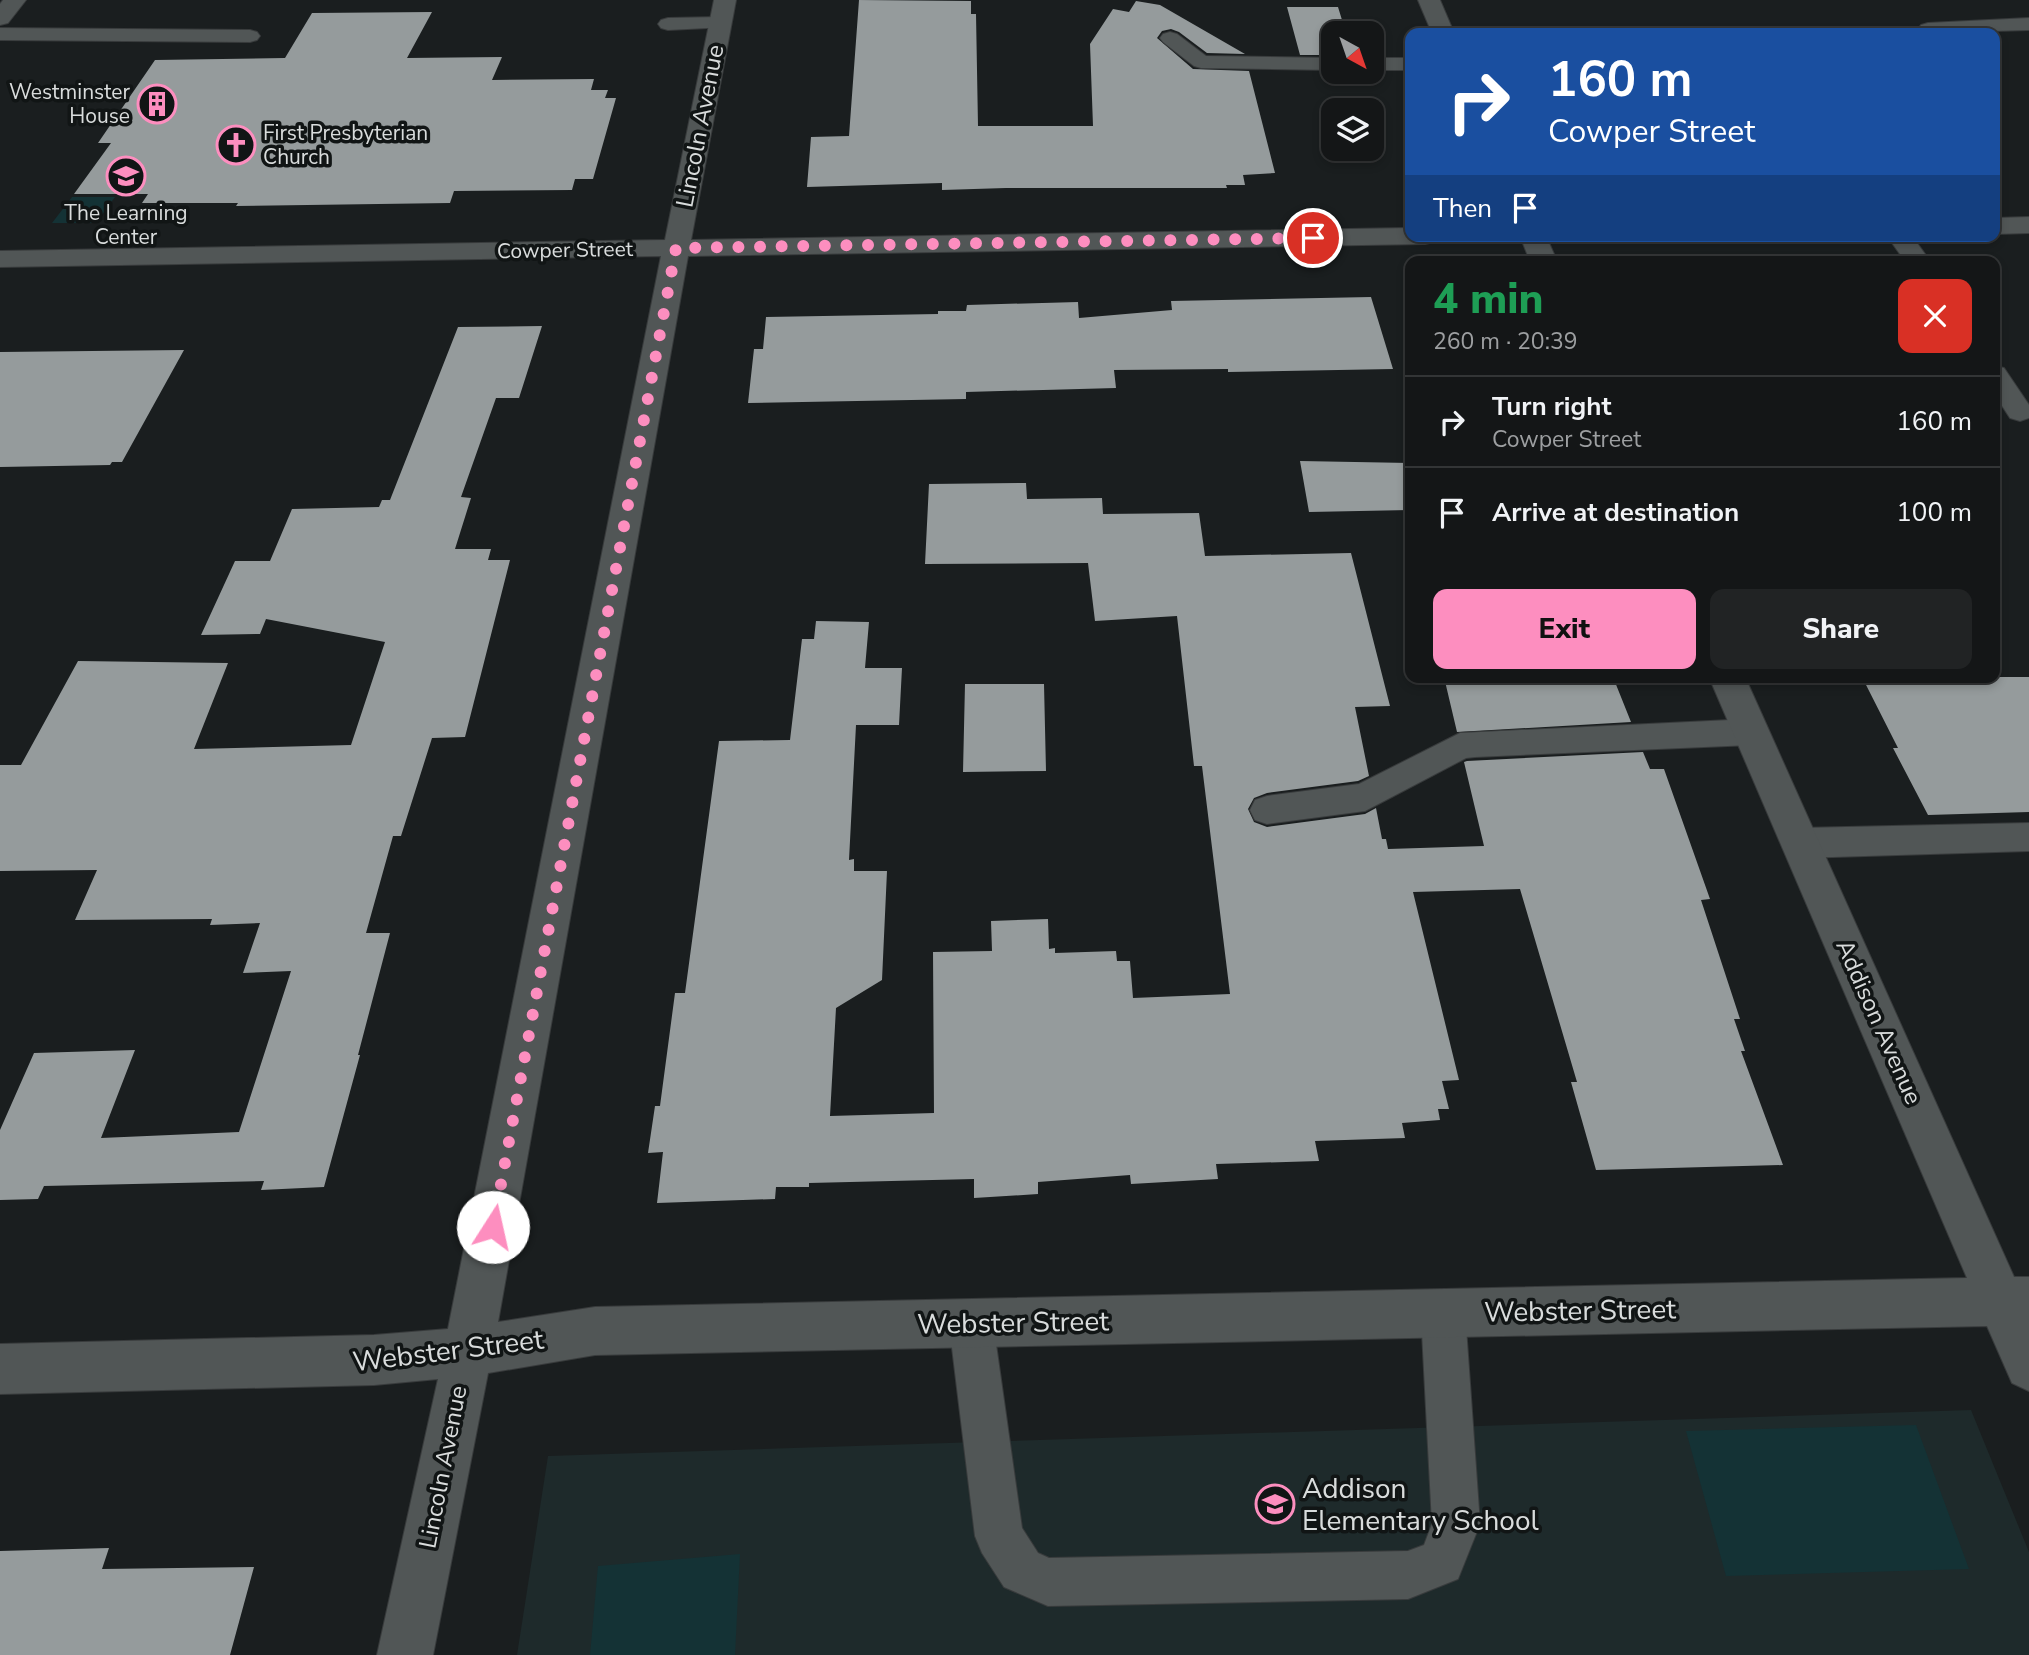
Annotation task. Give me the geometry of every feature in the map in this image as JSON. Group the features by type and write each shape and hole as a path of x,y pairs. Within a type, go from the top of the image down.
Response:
{"street":[{"path":"0,18 15,0"},
{"path":"1429,0 1442,28"},
{"name":"Lincoln Avenue","path":"405,1655 493,1227 676,248 723,11"},
{"path":"2000,226 2029,225"},
{"name":"Cowper Street","path":"0,259 1405,236"},
{"name":"Addison Avenue","path":"1730,683 1800,843 2014,1301 2029,1366"},
{"name":"Webster Street","path":"0,1369 342,1362 466,1352 595,1331 2014,1301"}],"lane":[{"path":"668,24 723,11"},
{"path":"1948,28 2029,24"},
{"path":"0,34 250,36"},
{"path":"1170,38 1200,62 1321,64"},
{"path":"1384,64 1405,64"},
{"path":"2000,382 2020,412"},
{"path":"1267,810 1365,796 1460,746 1751,732"},
{"path":"1800,843 2029,837"},
{"path":"971,1323 999,1536 1021,1570 1048,1582 1408,1575 1441,1562 1456,1524 1443,1313"}],"shaded area":[{"path":"72,197 115,197 96,223 52,223"},
{"name":"Addison Elementary School","path":"1971,1410 2029,1552 2029,1655 517,1655 548,1456"},
{"path":"1916,1425 1969,1569 1726,1576 1686,1431"},
{"path":"740,1554 735,1655 590,1655 598,1566"}],"building":[{"path":"859,0 971,1 971,14 976,14 978,126 1093,126 1090,44 1113,9 1129,12 1136,1 1160,5 1245,54 1207,53 1171,29 1162,31 1157,38 1193,69 1249,71 1275,173 1243,175 1245,185 1226,185 1227,188 942,190 942,183 807,187 811,137 849,136"},
{"path":"1287,7 1338,7 1342,21 1321,21 1321,55 1300,55"},
{"name":"First Presbyterian Church","path":"432,12 407,58 502,57 492,80 594,79 591,90 608,90 605,98 616,98 593,179 575,179 572,190 454,191 450,203 236,206 238,203 142,203 148,194 74,194 111,143 98,143 155,60 285,58 312,13"},
{"path":"1371,297 1393,369 1228,372 1228,369 1114,370 1116,388 966,392 966,399 748,403 754,349 763,349 766,317 938,314 938,311 966,311 967,305 1078,302 1079,318 1172,310 1171,301"},
{"path":"542,326 519,398 496,398 461,497 471,498 455,549 491,549 488,560 510,560 465,737 432,738 401,836 393,836 366,933 390,933 324,1187 261,1190 264,1181 44,1186 38,1199 0,1200 0,1130 34,1053 135,1050 101,1138 239,1132 291,971 243,973 260,923 210,925 212,919 75,920 97,870 0,871 0,765 21,765 78,661 228,663 194,749 351,745 385,642 266,619 260,634 201,635 235,561 270,561 292,509 379,507 382,500 390,500 458,327"},
{"path":"184,350 122,462 112,462 110,465 0,467 0,352"},
{"path":"1300,461 1405,463 1405,510 1309,512"},
{"path":"1026,483 1027,499 1102,498 1103,514 1199,513 1205,556 1351,553 1390,706 1355,707 1369,776 1358,781 1267,793 1254,798 1248,809 1254,822 1267,827 1365,814 1376,808 1382,839 1386,839 1388,849 1484,846 1464,762 1643,752 1650,769 1664,769 1710,899 1701,900 1740,1019 1734,1019 1745,1051 1741,1051 1783,1165 1596,1170 1571,1082 1577,1082 1520,889 1413,892 1459,1080 1442,1081 1449,1109 1438,1109 1440,1120 1402,1123 1405,1138 1315,1141 1319,1161 1216,1164 1218,1179 1131,1184 1130,1175 1038,1182 1038,1194 974,1198 974,1179 809,1183 809,1187 776,1187 775,1199 657,1203 663,1152 648,1153 655,1106 660,1106 675,993 685,993 719,741 790,740 802,639 814,639 816,621 869,622 865,668 902,668 899,725 856,725 849,860 854,859 854,871 887,871 882,980 836,1008 830,1116 934,1113 933,952 992,951 991,921 1048,919 1049,949 1055,948 1055,953 1116,951 1117,961 1130,961 1133,998 1230,994 1202,766 1194,766 1177,616 1095,621 1088,563 925,564 929,484"},
{"path":"2000,677 2029,677 2029,812 1928,815 1893,748 1898,748 1865,683 2000,683"},
{"path":"1445,683 1615,683 1631,722 1457,732"},
{"path":"965,684 1044,684 1046,771 963,772"},
{"path":"109,1548 102,1569 254,1567 230,1655 0,1655 0,1551"}],"place":[{"name":"Westminster House","path":"157,104"},
{"name":"First Presbyterian Church","path":"236,145"},
{"name":"The Learning Center","path":"126,176"},
{"name":"Addison Elementary School","path":"1275,1504"}],"route":[{"path":"493,1227 676,248 1313,238"}]}
